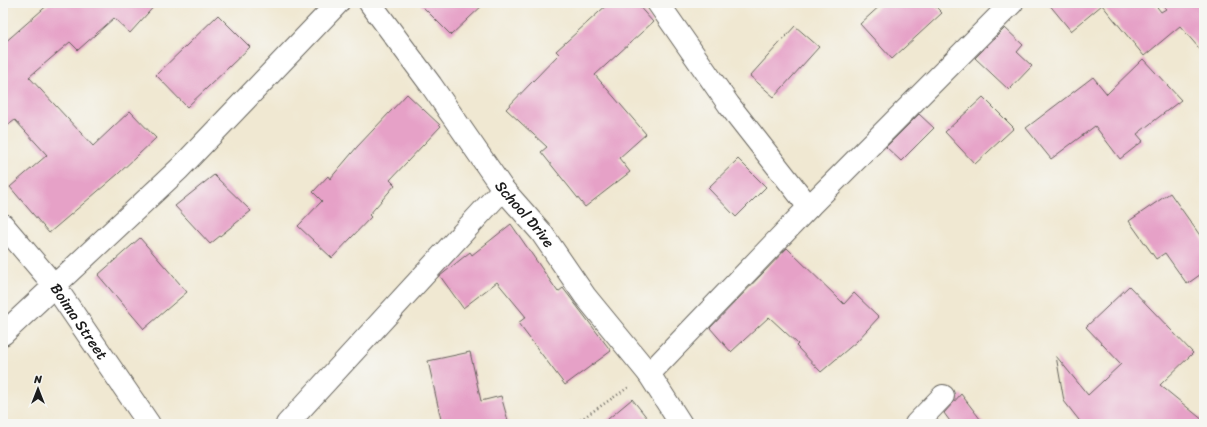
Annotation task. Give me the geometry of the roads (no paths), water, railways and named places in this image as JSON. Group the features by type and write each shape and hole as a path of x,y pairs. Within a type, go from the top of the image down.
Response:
{"street":[{"path":"3,334 179,169 338,3"},
{"name":"School Drive","path":"370,3 431,85 503,189 541,232 585,296 649,374 681,424"},
{"path":"658,3 729,105 809,207"},
{"path":"649,374 809,207 1012,3"},
{"path":"287,424 503,189"},
{"name":"Boima Street","path":"3,225 54,285 149,424"},
{"path":"916,424 943,396"}]}
